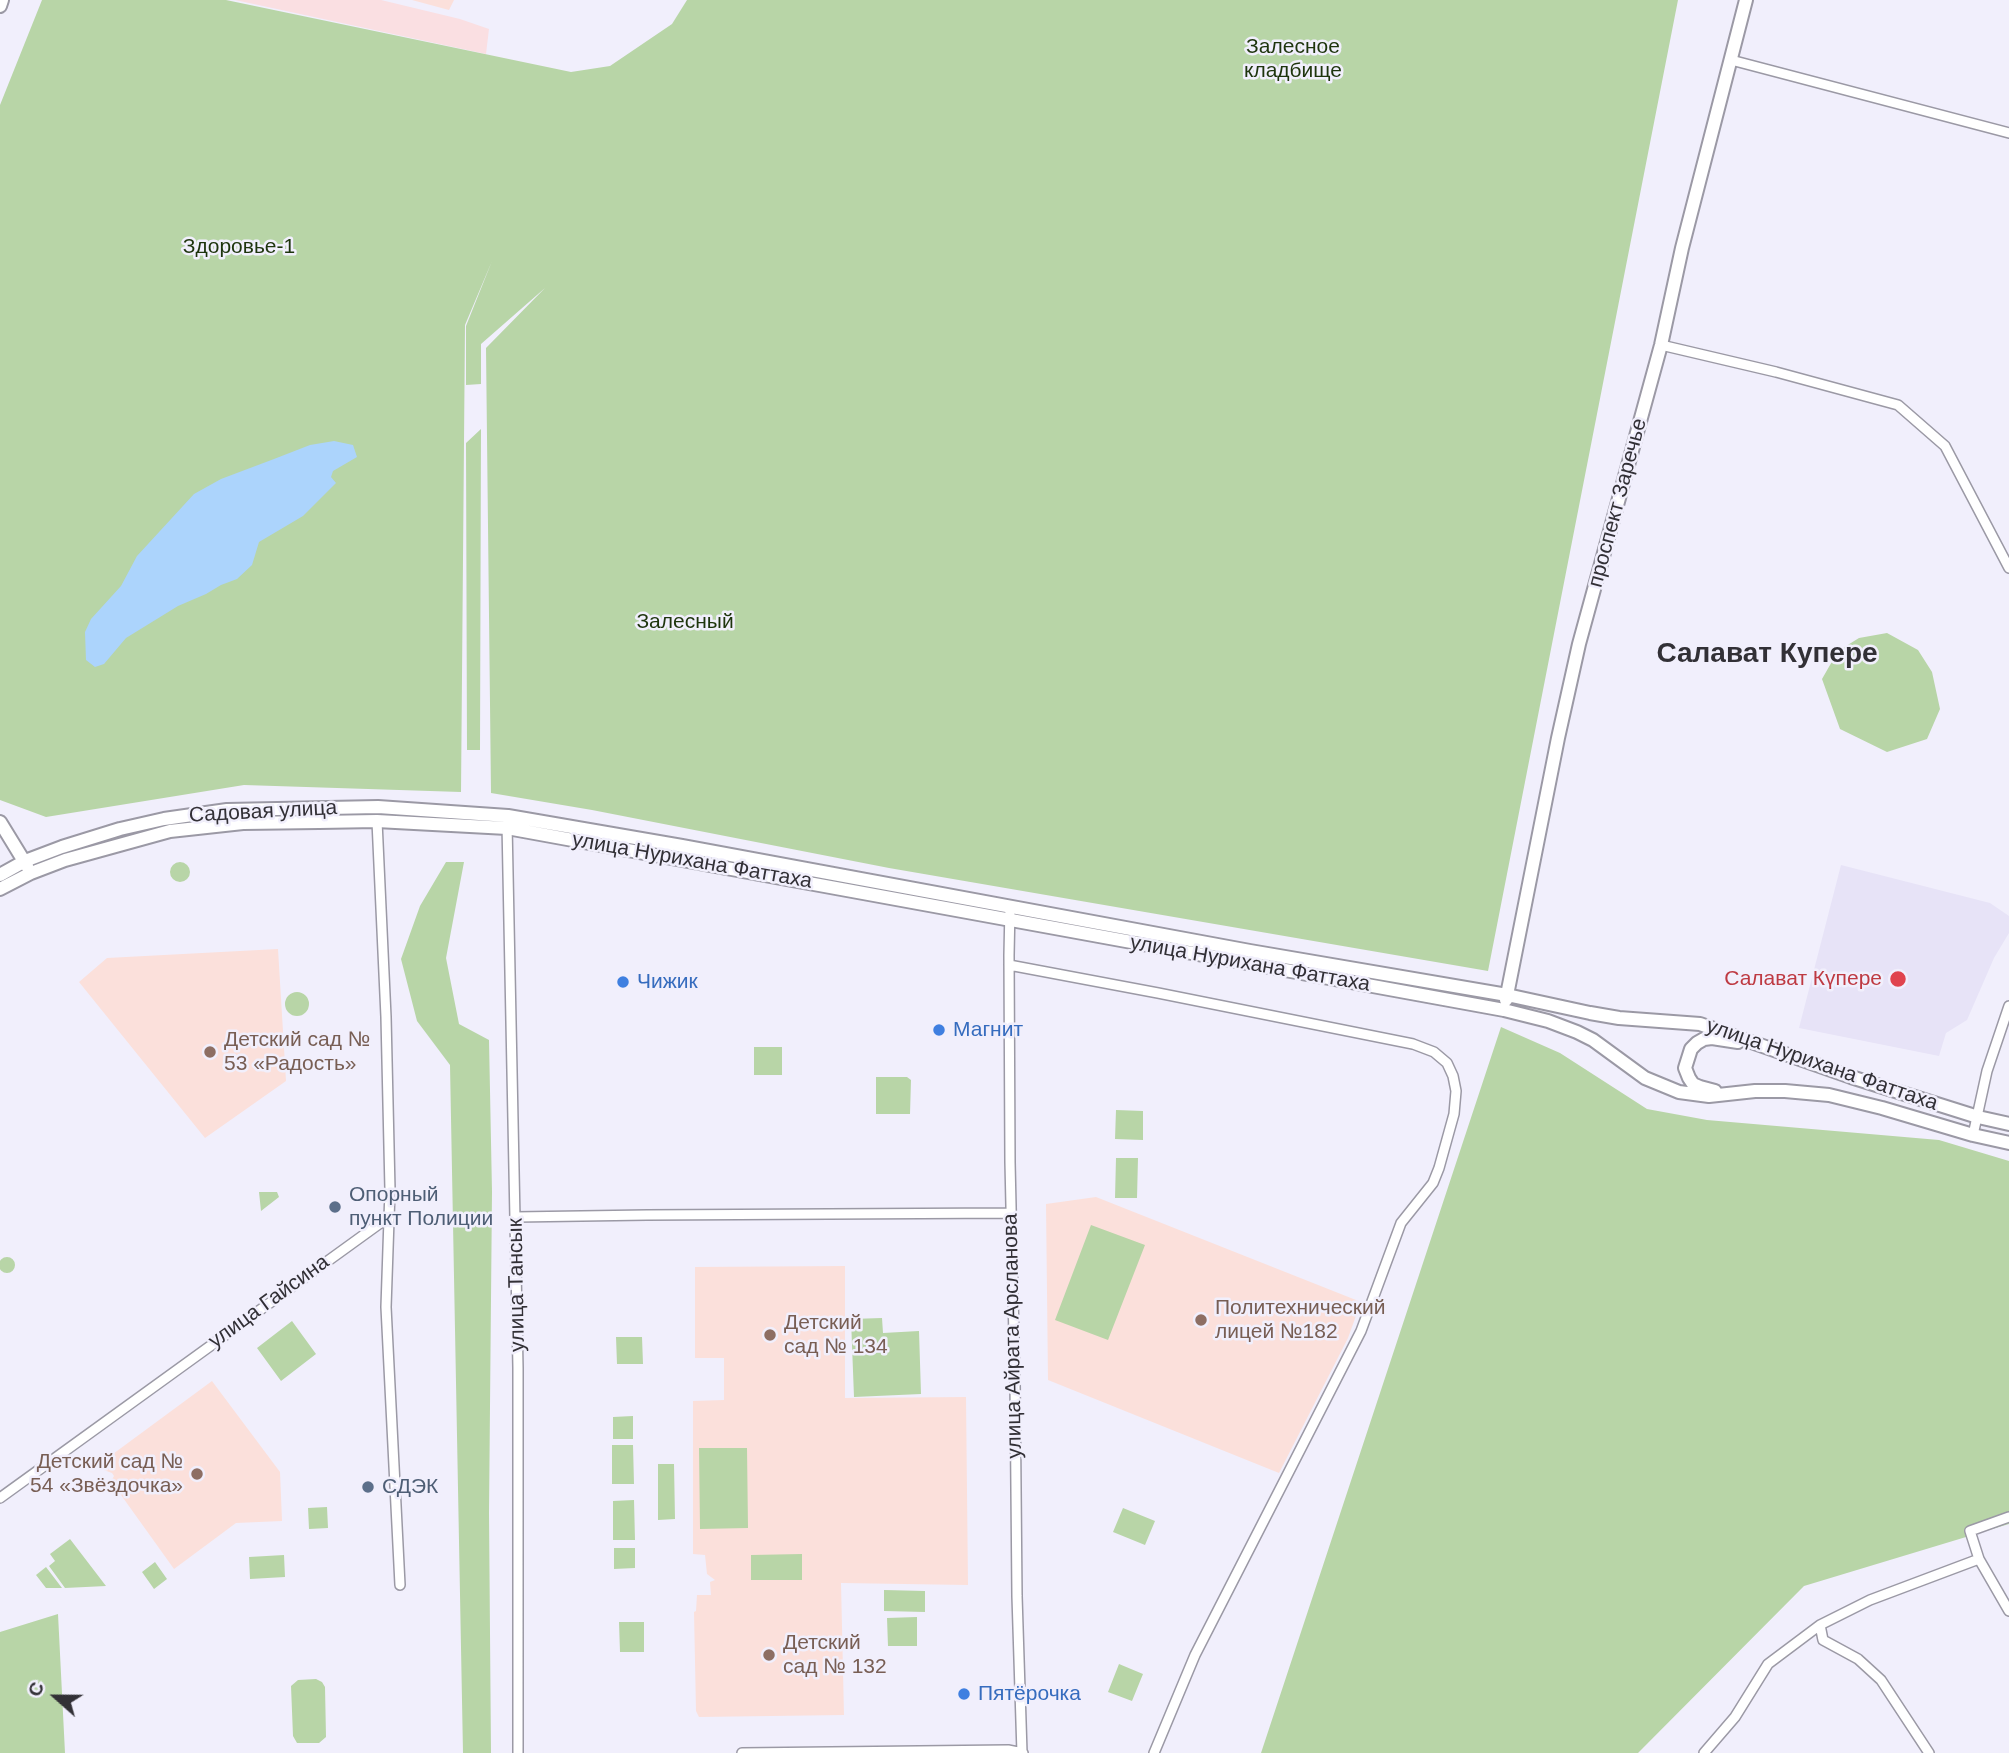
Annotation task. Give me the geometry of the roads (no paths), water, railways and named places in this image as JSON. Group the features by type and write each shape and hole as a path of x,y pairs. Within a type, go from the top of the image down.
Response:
{"street":[{"path":"0,6 2,0"},
{"name":"проспект Заречье","path":"1504,1010 1579,644 1661,345 1682,248 1746,0"},
{"path":"1731,60 2009,133"},
{"path":"1661,345 1898,405 1945,446 2009,568"},
{"name":"Садовая улица","path":"28,867 62,847 120,829 163,819 227,810 378,807 508,822"},
{"name":"улица Нурихана Фаттаха","path":"508,822 535,820 1010,913 1507,995 1619,1018 1700,1024 1865,1082 2009,1124"},
{"path":"377,821 386,1017 390,1216 386,1307 400,1585"},
{"path":"0,822 28,867"},
{"name":"Садовая улица","path":"28,867 65,860 150,835 243,823 508,822"},
{"name":"улица Тансык","path":"508,822 518,1382 518,1753"},
{"path":"0,875 28,867"},
{"path":"0,889 28,867"},
{"name":"улица Нурихана Фаттаха","path":"1010,913 1167,950 1504,1010 1548,1021 1593,1040 1645,1079 1693,1095 1785,1091 1829,1095 2009,1143"},
{"name":"улица Айрата Арсланова","path":"1010,913 1011,1213 1022,1753"},
{"path":"1009,965 1413,1044 1434,1052 1447,1063 1456,1091 1454,1114 1433,1183 1401,1223 1361,1331 1195,1655 1154,1753"},
{"path":"1973,1135 1987,1071 2009,1006"},
{"path":"1725,1094 1693,1084 1685,1068 1687,1058 1691,1049 1704,1039 1748,1041"},
{"path":"516,1217 1011,1213"},
{"name":"улица Гайсина","path":"0,1498 390,1216"},
{"path":"2009,1517 1970,1531 1979,1559 2009,1611"},
{"path":"1704,1753 1734,1717 1768,1664 1820,1625 1870,1600 1979,1559"},
{"path":"1820,1625 1824,1640 1858,1659 1881,1680 1929,1753"},
{"path":"742,1753 1008,1750 1022,1753"}],"water":[{"path":"334,441 353,445 357,457 333,471 331,477 336,483 303,516 259,542 252,565 237,579 178,606 126,638 104,664 95,667 86,660 85,632 91,619 121,586 137,556 194,494 221,479 310,445"}],"place":[{"name":"Салават Күпере","path":"1898,979"},
{"name":"Чижик","path":"623,982"},
{"name":"Магнит","path":"939,1030"},
{"name":"Детский сад № 53 «Радость»","path":"210,1052"},
{"name":"Опорный пункт Полиции","path":"335,1207"},
{"name":"Политехнический лицей №182","path":"1201,1320"},
{"name":"Детский сад № 134","path":"770,1335"},
{"name":"Детский сад № 54 «Звёздочка»","path":"197,1474"},
{"name":"СДЭК","path":"368,1487"},
{"name":"Детский сад № 132","path":"769,1655"},
{"name":"Пятёрочка","path":"964,1694"}],"district":[{"name":"Салават Купере","path":"1767,654"}],"park label":[{"name":"Залесное кладбище","path":"1293,59"},
{"name":"Здоровье-1","path":"239,247"},
{"name":"Залесный","path":"685,622"}]}
